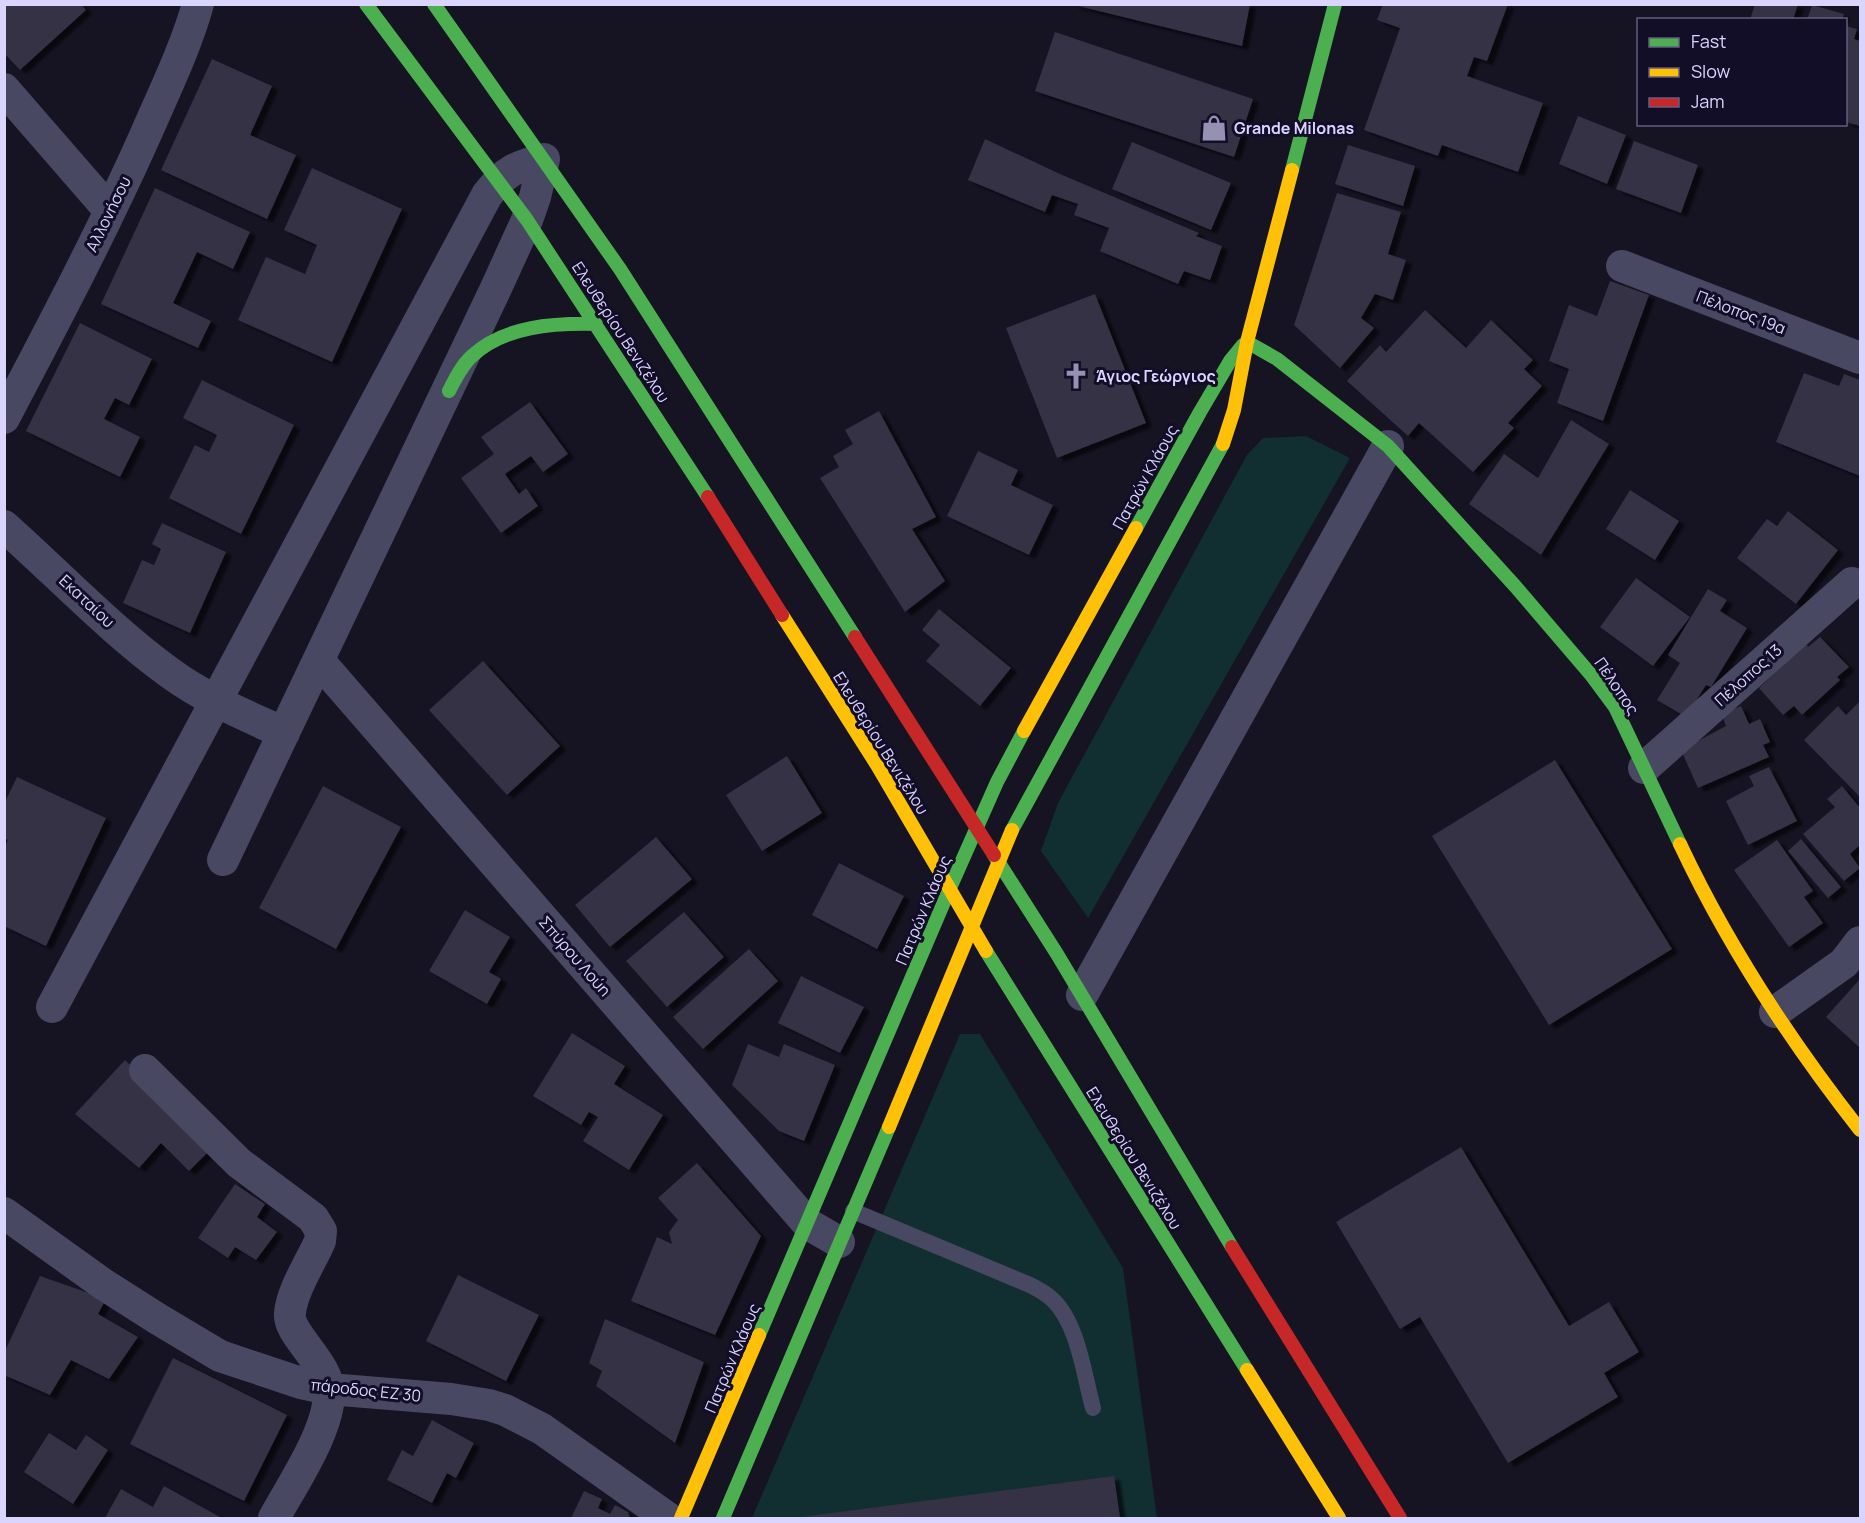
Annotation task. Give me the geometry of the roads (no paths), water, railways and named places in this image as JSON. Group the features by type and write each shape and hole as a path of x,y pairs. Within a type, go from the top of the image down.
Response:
{"main road":[{"name":"Ελευθερίου Βενιζέλου","path":"366,4 527,220 596,324 858,735 971,927 1339,1518"},
{"name":"Ελευθερίου Βενιζέλου","path":"434,4 620,269 1082,995 1254,1282 1400,1518"},
{"name":"Πατρών Κλάους","path":"723,1518 854,1210 997,862 1027,799 1221,450 1234,410 1247,342 1335,4"},
{"path":"449,391 468,361 492,342 512,333 533,329 596,324"},
{"name":"Πατρών Κλάους","path":"681,1518 950,888 1002,772 1220,376 1247,342"},
{"name":"Πέλοπος","path":"1247,342 1277,359 1388,447 1515,586 1592,676 1615,707 1690,866 1715,913 1774,1012 1813,1070 1860,1130"}],"street":[{"name":"Αλλονήσου","path":"4,418 110,211 190,35 198,4"},
{"path":"4,89 110,211"},
{"path":"52,1007 487,195 498,181 516,167 544,159 527,220 449,391 223,860"},
{"name":"Πέλοπος 19α","path":"1622,266 1860,358"},
{"path":"1082,995 1388,447"},
{"name":"Εκαταίου","path":"4,526 132,643 170,674 216,701 284,733"},
{"name":"Πέλοπος 13","path":"1644,768 1852,583"},
{"name":"Σπύρου Λούη","path":"319,661 808,1224 839,1242"},
{"path":"1774,1012 1844,963 1860,942"},
{"path":"145,1070 239,1163 317,1223 321,1231 320,1241 289,1315 294,1329 319,1364 329,1389 327,1407 318,1437 274,1518"},
{"name":"πάροδος ΕΖ 30","path":"4,1213 103,1284 220,1356 301,1383 329,1389 489,1404 542,1429 668,1518"}],"lane":[{"path":"854,1210 1030,1285 1053,1299 1062,1310 1071,1329 1093,1408"}],"place":[{"name":"Grande Milonas","path":"1214,128"},
{"name":"Άγιος Γεώργιος","path":"1076,376"}]}
